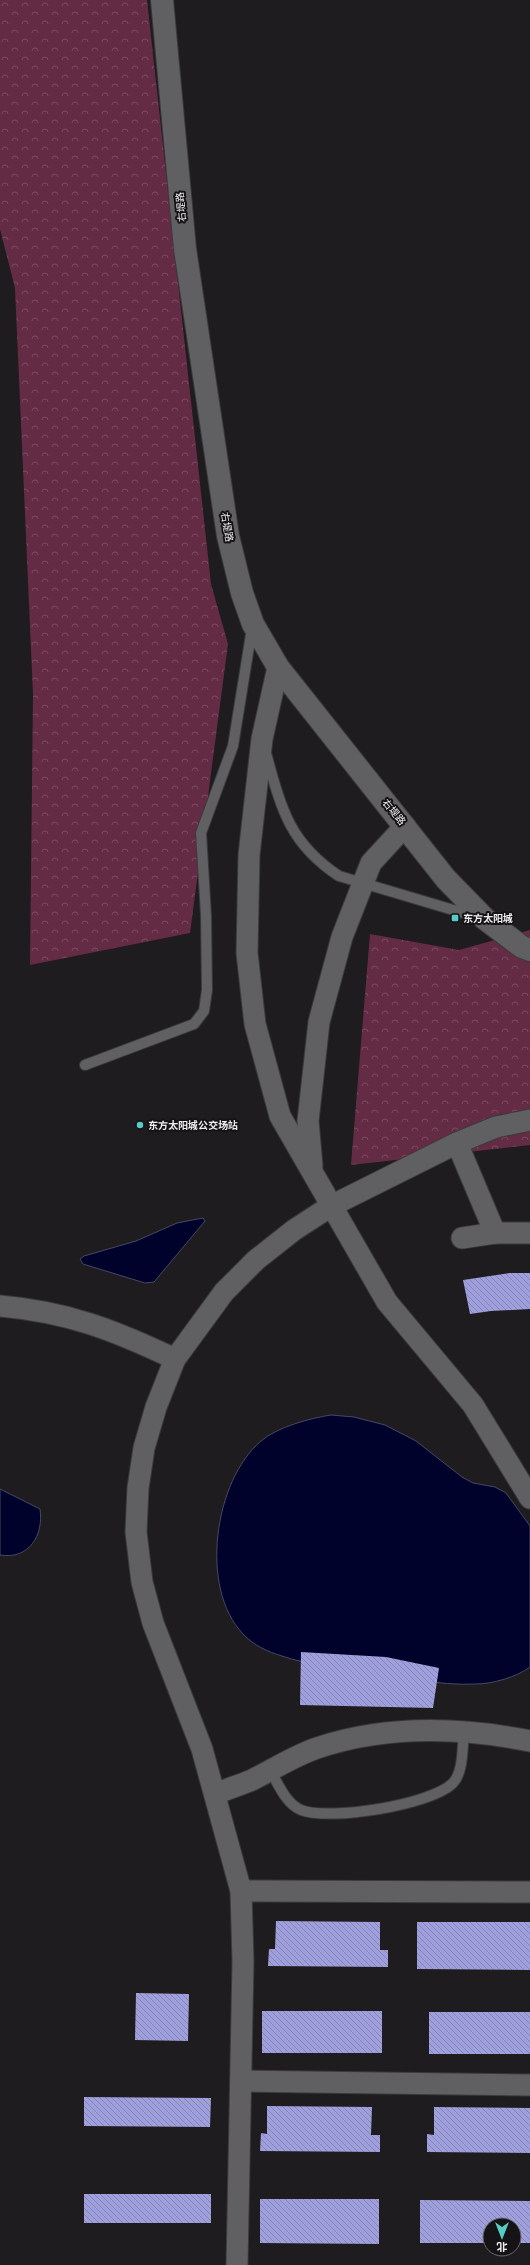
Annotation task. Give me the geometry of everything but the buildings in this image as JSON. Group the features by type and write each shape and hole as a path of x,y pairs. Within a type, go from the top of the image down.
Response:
{"main road":[{"name":"右堤路","path":"162,0 186,257 228,536 242,593 253,624 278,667 446,879 485,919 522,947 530,950"}],"street":[{"path":"278,667 262,739 249,862 247,953 255,1024 280,1116 312,1175 388,1302 473,1406 530,1498"},
{"path":"312,1175 308,1121 319,1022 342,937 371,863 405,826"},
{"path":"237,2265 243,1962 241,1891 202,1749 153,1623 142,1582 136,1532 138,1488 144,1448 156,1407 175,1359 224,1292 256,1260 294,1230 331,1206 457,1143 496,1127 530,1120"},
{"path":"457,1143 495,1233"},
{"path":"462,1238 495,1233 530,1233"},
{"path":"0,1306 31,1309 72,1317 116,1332 175,1359"},
{"path":"215,1794 251,1780 317,1748 356,1738 397,1732 464,1732 494,1734 530,1741"},
{"path":"241,1891 530,1892"},
{"path":"241,2081 530,2085"}],"lane":[{"path":"85,1065 194,1024 204,1010 207,990 206,929 201,833 232,746 253,624"},
{"path":"262,739 282,809 298,840 320,864 339,876 485,919"},
{"path":"270,1770 289,1802 302,1810 329,1813 380,1809 433,1797 453,1784 461,1766 464,1732"}],"green space":[{"path":"0,0 147,0 211,584 228,644 190,933 30,965 33,694 15,288 0,229"},
{"path":"530,930 530,1145 351,1165 370,934 459,950"}],"water":[{"path":"203,1218 205,1221 154,1282 145,1283 83,1264 80,1259 84,1256 136,1241 177,1223"},
{"path":"331,1415 354,1417 385,1425 416,1441 462,1477 473,1483 495,1487 506,1493 530,1526 530,1667 525,1671 511,1677 489,1683 447,1684 292,1659 261,1648 251,1642 243,1634 229,1614 221,1590 217,1563 218,1535 223,1508 232,1482 245,1459 261,1441 268,1436 294,1424"},
{"path":"0,1489 40,1509 40,1528 32,1544 19,1554 10,1556 0,1555"}],"place":[{"name":"东方太阳城","path":"455,918"},
{"name":"东方太阳城公交场站","path":"140,1125"}]}
